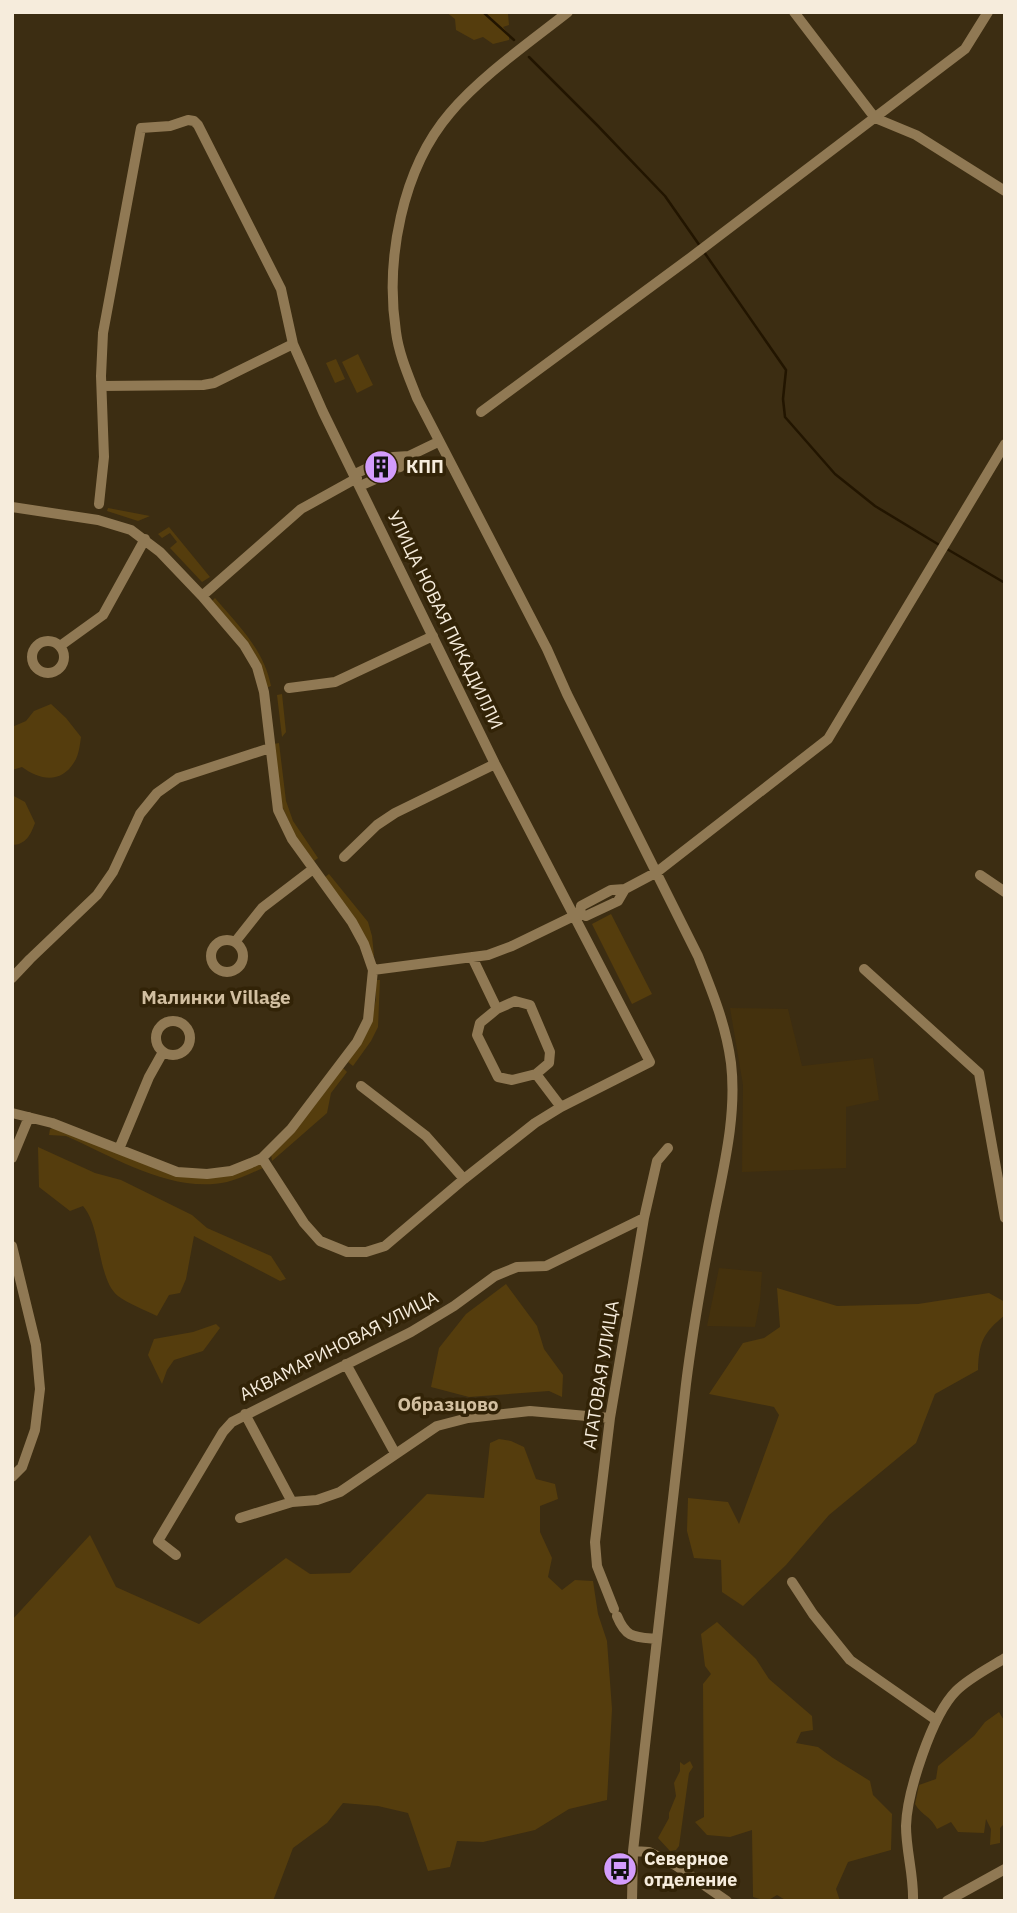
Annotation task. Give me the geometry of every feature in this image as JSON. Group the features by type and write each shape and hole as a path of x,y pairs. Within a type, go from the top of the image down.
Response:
{"street":[{"path":"568,12 502,65 450,112 421,155 402,211 393,273 393,305 396,334 416,398 547,649 698,956 728,1040 731,1122 694,1319 633,1851 632,1901"},
{"path":"793,12 875,118 916,135 1005,191"},
{"path":"481,412 690,258 965,49 988,12"},
{"name":"УЛИЦА НОВАЯ ПИКАДИЛЛИ","path":"102,386 103,333 141,128 194,121 281,289 293,344 323,412 495,764 577,914 650,1062 561,1107"},
{"path":"99,504 104,457 102,386 214,383 293,344"},
{"path":"393,457 409,456 438,442"},
{"path":"373,970 488,955 577,914 581,906 611,890 625,889 657,872 828,739 1005,444"},
{"path":"400,467 409,456"},
{"path":"202,596 301,509 357,479 374,465"},
{"path":"357,479 380,477"},
{"path":"12,507 98,520 131,530 160,552 244,645 257,667 264,692 278,810 292,839 352,922 364,944 373,970 368,1020 357,1042 291,1129 262,1158 231,1171 207,1174 177,1172 52,1123 12,1113"},
{"path":"60,646 103,615 145,539"},
{"path":"289,688 335,682 433,636"},
{"path":"12,978 97,895 113,872 140,814 157,793 178,778 270,748"},
{"path":"344,857 376,825 395,813 495,764"},
{"path":"235,942 262,908 313,869"},
{"path":"980,875 1005,892"},
{"path":"472,957 497,1009"},
{"path":"864,969 979,1073 1005,1218"},
{"path":"515,1001 530,1005 550,1052 549,1063 536,1074 512,1080 498,1077 477,1035 480,1023 497,1009 515,1001"},
{"path":"119,1149 149,1077 163,1052"},
{"path":"262,1158 304,1223 320,1241 347,1252 366,1252 386,1246 464,1179 535,1123 561,1107 536,1074"},
{"path":"362,1086 426,1136 464,1179"},
{"path":"12,1158 29,1117"},
{"name":"АГАТОВАЯ УЛИЦА","path":"656,1639 636,1637 621,1627 597,1566 595,1542 610,1418 645,1218 657,1161 667,1148"},
{"name":"АКВАМАРИНОВАЯ УЛИЦА","path":"176,1555 159,1541 223,1432 232,1422 411,1332 454,1306 495,1276 517,1266 546,1266 645,1218"},
{"path":"12,1246 16,1280 36,1345 40,1389 35,1430 22,1467 12,1477"},
{"path":"346,1364 395,1453"},
{"path":"240,1518 292,1502 317,1500 340,1492 437,1426 468,1418 530,1410 610,1418"},
{"path":"245,1415 292,1502"},
{"path":"792,1582 813,1614 850,1660 936,1720"},
{"path":"913,1901 907,1841 908,1806 936,1720 958,1689 1005,1658"},
{"path":"633,1851 649,1852 675,1865 727,1901"},
{"path":"947,1901 1005,1869"}],"shaded area":[{"path":"446,12 510,12 509,25 503,27 509,40 493,44 483,37 474,40 456,30 455,19"},
{"path":"358,354 373,385 357,393 342,362"},
{"path":"336,359 345,379 335,383 326,363"},
{"path":"108,508 150,516 138,521 107,511"},
{"path":"169,527 210,577 202,582 170,548 177,542 170,533 162,538 158,534"},
{"path":"215,598 257,650 271,686 266,688 212,601"},
{"path":"282,694 286,732 282,737 277,695"},
{"path":"51,704 81,737 76,759 65,773 51,778 29,772 22,767 12,770 12,727 26,721 34,711"},
{"path":"279,743 286,801 293,821 318,858 314,861 296,837 282,806 274,744"},
{"path":"12,795 25,802 35,823 30,835 17,845 12,845"},
{"path":"329,874 368,922 374,956 325,877"},
{"path":"611,914 652,994 632,1004 592,924"},
{"path":"376,980 380,980 378,1027 353,1066 348,1062 372,1017"},
{"path":"730,1008 788,1009 802,1066 873,1058 879,1100 846,1107 846,1168 742,1172 743,1085"},
{"path":"343,1068 347,1072 331,1093 327,1113 272,1161 271,1154"},
{"path":"55,1128 169,1174 260,1164 263,1168 227,1182 185,1183 144,1171 66,1136 49,1135 50,1129"},
{"path":"38,1147 95,1173 121,1180 192,1215 207,1228 271,1256 286,1279 280,1281 194,1236 186,1279 180,1293 169,1295 157,1316 127,1302 111,1288 106,1278 94,1227 83,1206 70,1211 39,1187"},
{"path":"719,1268 762,1272 755,1327 707,1326"},
{"path":"506,1284 537,1326 544,1349 563,1375 562,1397 549,1391 469,1397 431,1387 439,1348 466,1314"},
{"path":"777,1288 837,1306 918,1304 989,1293 1005,1302 1005,1315 984,1339 978,1370 935,1394 916,1443 829,1515 786,1565 743,1606 722,1592 721,1560 694,1558 687,1531 688,1498 728,1502 739,1524 779,1415 774,1407 709,1394 743,1343 764,1338 780,1327"},
{"path":"216,1324 220,1328 203,1351 174,1360 162,1384 148,1355 154,1339 193,1332"},
{"path":"499,1439 524,1447 536,1479 555,1484 558,1499 540,1506 540,1532 552,1558 548,1577 562,1590 575,1580 593,1581 598,1614 607,1641 612,1709 607,1800 569,1809 535,1830 483,1842 457,1841 450,1867 428,1871 408,1813 378,1806 343,1803 327,1823 293,1848 273,1901 12,1901 12,1620 90,1535 116,1587 199,1624 286,1558 310,1574 350,1573 427,1494 484,1498 490,1443"},
{"path":"717,1622 756,1659 769,1679 812,1716 813,1730 801,1732 796,1743 818,1747 870,1781 873,1795 892,1814 891,1850 848,1862 836,1889 840,1901 787,1901 777,1895 767,1901 753,1897 752,1830 730,1837 707,1835 695,1822 704,1817 703,1684 711,1674 705,1666 701,1634"},
{"path":"999,1712 1005,1722 1005,1823 1000,1828 1000,1843 990,1845 991,1829 986,1819 984,1833 958,1832 951,1822 937,1829 915,1804 919,1785 936,1779 938,1766"},
{"path":"690,1761 693,1767 689,1773 679,1846 670,1851 658,1838 669,1818 676,1796 674,1783 680,1771 680,1762 684,1765"}],"waterway":[{"path":"483,12 514,40"},
{"path":"529,57 665,196 700,246"},
{"path":"704,252 786,370 783,399 785,417 835,474 875,506 941,546"},
{"path":"947,549 1005,583"}],"tunnel":[{"path":"374,465 393,457"},
{"path":"380,477 400,467"}],"place":[{"name":"КПП","path":"381,467"},
{"name":"Северное отделение","path":"620,1869"}],"district":[{"name":"Малинки Village","path":"216,997"},
{"name":"Образцово","path":"448,1404"}]}
